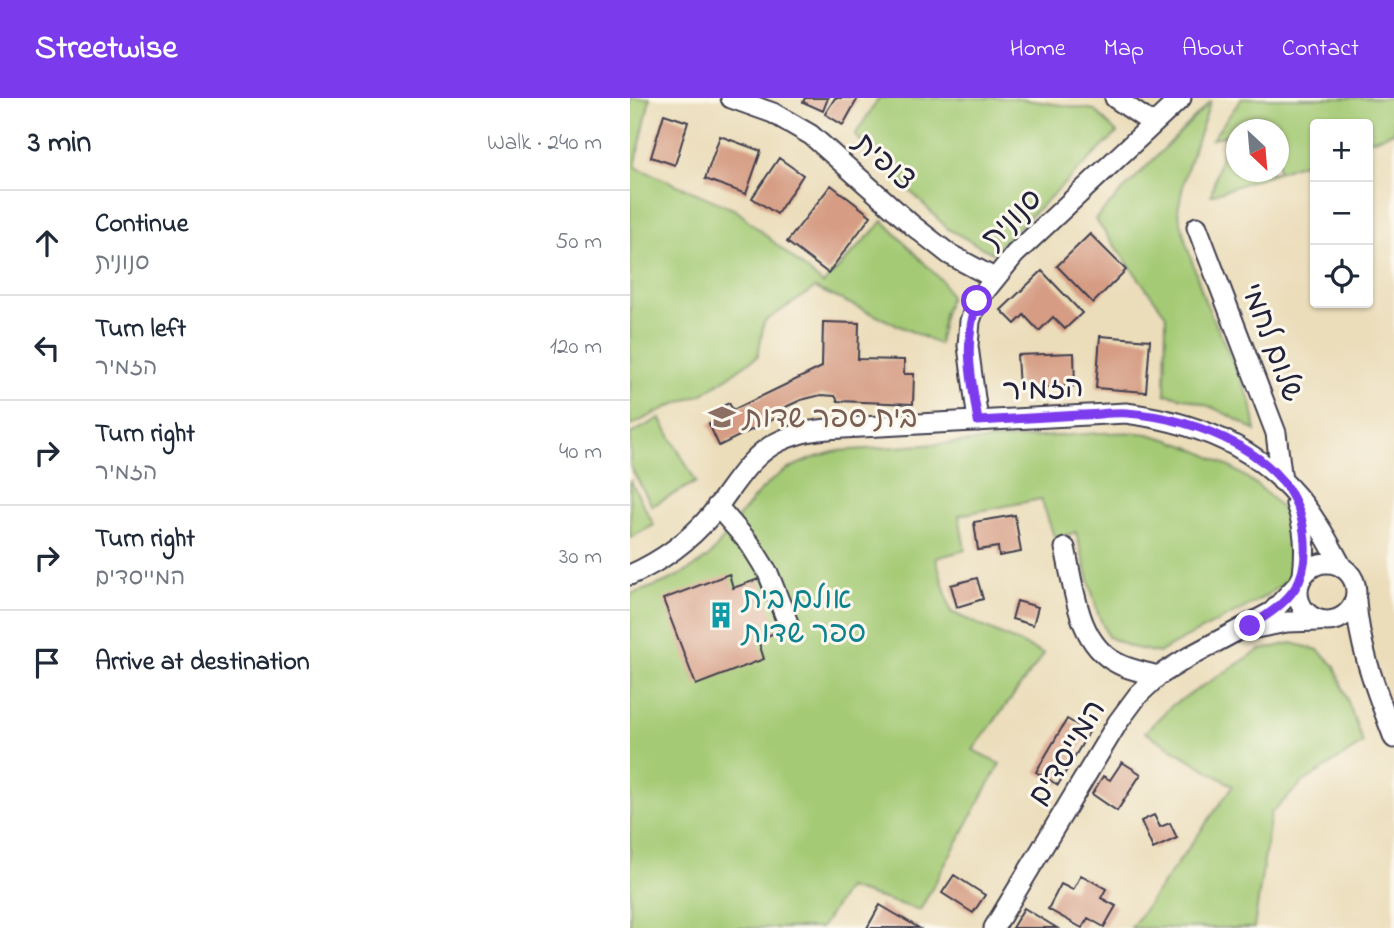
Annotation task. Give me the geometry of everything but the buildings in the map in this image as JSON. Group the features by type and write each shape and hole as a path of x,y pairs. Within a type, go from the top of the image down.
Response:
{"street":[{"name":"צופית","path":"732,98 773,113 811,135 912,225 949,254 993,278"},
{"path":"1115,98 1153,124"},
{"name":"סנונית","path":"978,421 970,376 969,334 977,301 1015,254 1181,98"},
{"name":"שלום לחמי","path":"1197,227 1276,433 1284,483"},
{"name":"הזמיר","path":"630,575 673,552 693,535 762,452 796,434 815,429 1126,413 1164,418 1204,431 1238,446 1265,465 1318,523 1342,567"},
{"name":"הזמיר","path":"1284,483 1297,505 1303,523 1306,549 1301,579"},
{"path":"718,506 750,544 768,573 788,623"},
{"path":"1065,548 1080,613 1088,634 1104,655 1118,664 1158,676"},
{"path":"1369,670 1346,639 1324,621 1310,617 1299,602 1301,579 1317,564 1334,563 1342,567 1355,581 1357,629 1394,738"},
{"name":"המייסדים","path":"993,928 1118,722 1138,695 1158,676 1272,612 1301,579"},
{"path":"1324,621 1345,615 1356,600"},
{"name":"המייסדים","path":"1222,639 1287,622 1324,621"}],"green space":[{"path":"630,98 650,98 635,167 736,210 823,284 883,221 942,281 950,297 939,344 815,288 764,322 758,356 703,394 670,406 630,426"},
{"path":"879,98 1014,98 1095,110 1117,133 992,253 948,229 855,135"},
{"path":"1242,98 1394,98 1394,132 1373,139 1373,119 1310,119 1310,161 1289,168 1289,119 1227,119"},
{"path":"1211,101 1186,172 1178,210 1205,301 1251,402 1256,431 1212,408 1165,394 1166,315 1095,219"},
{"path":"1226,120 1226,135 1212,139"},
{"path":"1226,135 1226,182 1248,182 1211,195"},
{"path":"660,418 696,482 652,506 630,466 630,434"},
{"path":"1100,433 1148,434 1166,439 1203,453 1239,472 1270,496 1287,516 1298,552 1292,574 1283,584 1250,605 1159,653 1131,647 1108,637 1098,614 1076,532 1055,539 1041,499 959,515 965,550 936,558 951,612 1044,654 973,750 1000,764 920,910 847,888 821,928 630,928 630,594 671,579 708,557 767,484 802,462 837,451"},
{"path":"630,480 654,525 630,538"},
{"path":"1292,643 1318,650 1335,666 1363,743 1302,783 1271,813 1254,928 1131,928 1233,786 1145,732 1171,706 1260,650"}],"place":[{"name":"בית ספר שדות","path":"722,417"},
{"name":"אולם בית ספר שדות","path":"721,615"}],"route":[{"path":"977,301 970,321 968,346 978,421 1126,413 1164,418 1238,446 1265,465 1285,484 1303,523 1306,549 1303,575 1285,601 1250,626"}]}
